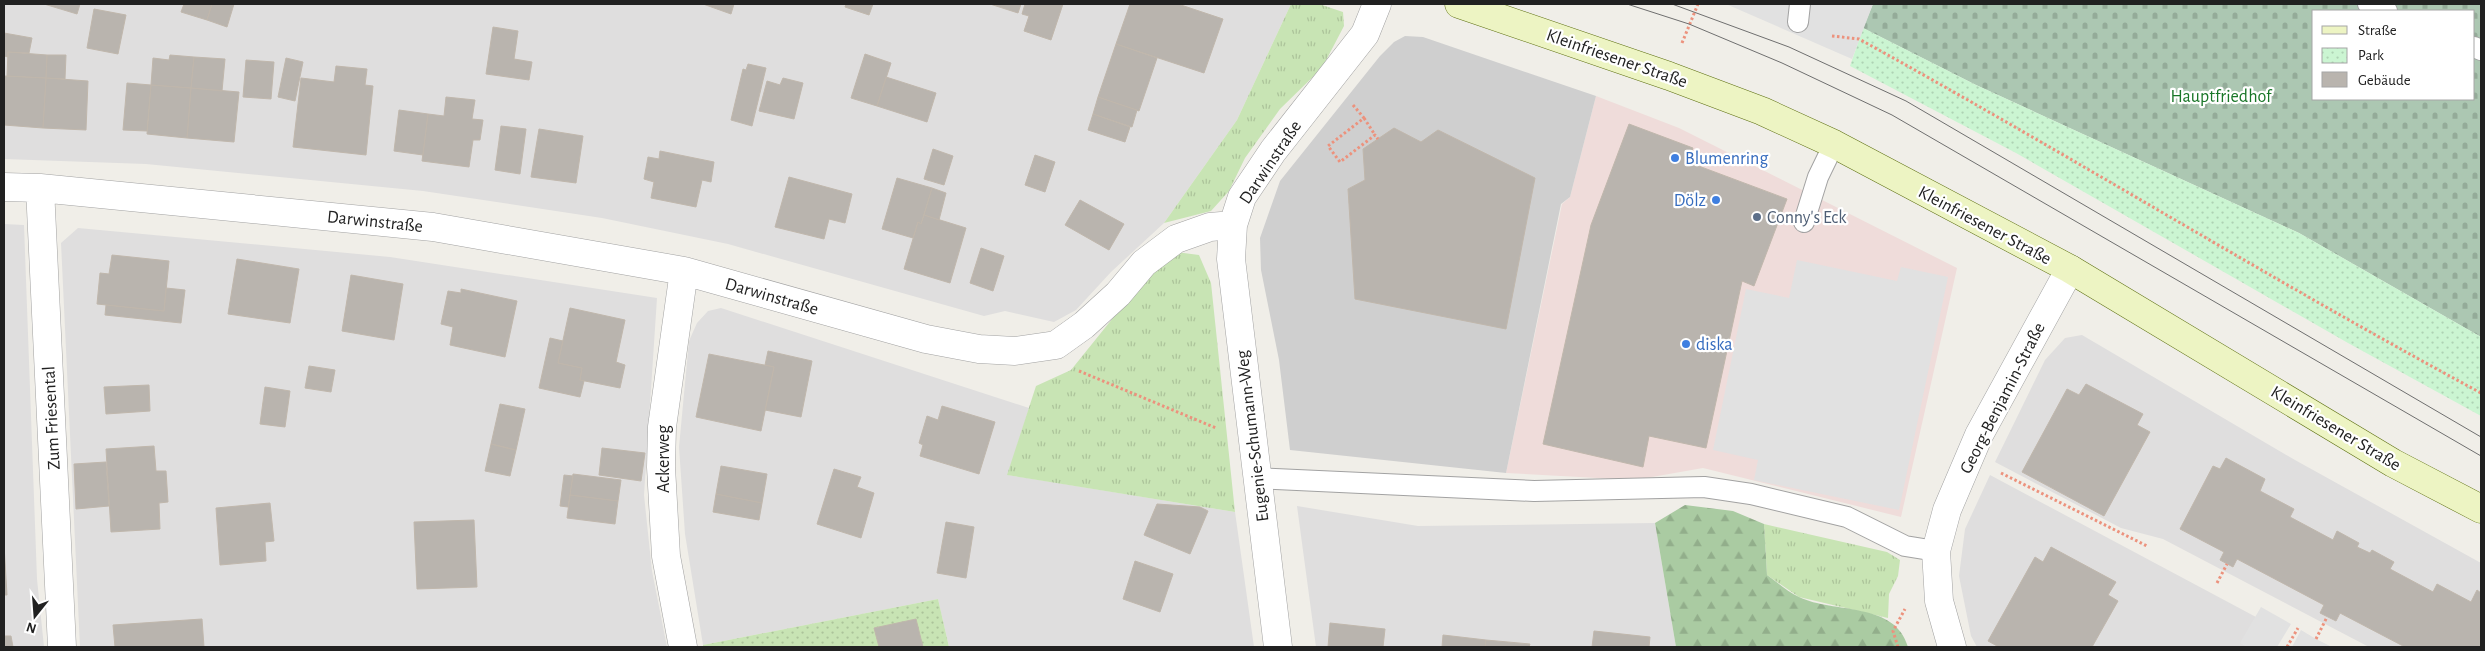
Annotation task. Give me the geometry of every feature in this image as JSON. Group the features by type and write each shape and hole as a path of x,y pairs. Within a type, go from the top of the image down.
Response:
{"street":[{"name":"Darwinstraße","path":"4,187 40,188 433,227 684,271 935,341 979,349 1015,351 1056,345 1084,325 1118,294 1144,264 1176,239 1210,227 1233,225 1242,197 1273,151 1365,34 1377,4"},
{"name":"Kleinfriesener Straße","path":"1459,4 1668,76 1762,111 1834,144 2070,269 2393,463 2481,509"},
{"name":"Zum Friesental","path":"40,188 62,647"},
{"name":"Eugenie-Schumann-Weg","path":"1233,225 1231,259 1256,478 1278,647"},
{"name":"Georg-Benjamin-Straße","path":"1952,647 1938,600 1936,551 1947,510 1979,434 2070,269"},
{"name":"Ackerweg","path":"683,647 666,556 661,467 662,427 684,271"}],"lane":[{"path":"2368,4 2383,10"},
{"path":"1804,222 1818,177 1834,144"},
{"path":"1256,478 1534,491 1704,487 1751,494 1847,517 1905,546 1936,551"}],"path":[{"path":"1832,36 1859,39 2007,121 2360,328 2481,392"},
{"path":"1327,83 1347,97 1378,138"},
{"path":"1364,118 1328,146 1340,162 1375,135"},
{"path":"1056,345 1073,368 1252,443"},
{"path":"1970,456 2147,546"},
{"path":"2217,583 2227,564"},
{"path":"2316,639 2327,617"},
{"path":"2287,647 2298,628"}],"shaded area":[{"path":"4,4 1291,4 1237,120 1164,223 1111,272 1076,310 1054,322 1005,311 984,316 728,244 602,218 423,191 146,164 4,159"},
{"path":"1726,4 1873,4 1852,59"},
{"path":"1405,36 1423,37 1596,96 1570,197 1561,204 1506,473 1290,450 1279,360 1261,270 1260,238 1280,181 1380,56 1394,42"},
{"path":"1596,96 1679,128 1957,268 1901,517 1703,468 1635,480 1506,473 1562,204 1570,197"},
{"path":"4,224 24,225 37,579 44,647 4,647"},
{"path":"78,228 390,257 657,298 644,495 652,571 667,647 80,647 61,243"},
{"path":"1797,260 1897,281 1901,267 1948,277 1899,510 1754,480 1758,460 1713,450 1746,289 1789,298"},
{"path":"721,308 1029,408 1008,475 1235,512 1254,647 949,647 938,599 703,645 685,534 679,447 689,341 697,323 708,311"},
{"path":"2082,335 2295,460 2481,563 2481,647 2369,647 2163,539 2121,528 1995,462 2045,360 2065,338"},
{"path":"1990,475 2256,617 2241,643 2248,647 1977,647 1971,636 1959,576 1965,529"},
{"path":"1297,506 1418,526 1655,523 1676,647 1316,647"},
{"path":"2261,607 2291,624 2277,647 2248,647 2240,643"},
{"path":"2301,630 2316,639 2332,647 2292,647"}],"green space":[{"path":"1291,4 1319,4 1343,12 1344,26 1322,68 1280,109 1245,158 1229,191 1211,211 1164,223 1237,120"},
{"name":"Hauptfriedhof","path":"1873,4 2481,4 2481,337 2299,233 1976,85 1863,28"},
{"path":"1863,28 1976,85 2299,233 2481,337 2481,416 2348,343 2016,153 1850,66"},
{"path":"1176,252 1199,255 1211,283 1235,512 1007,475 1036,386 1071,370 1150,272"},
{"path":"1685,505 1733,511 1764,524 1767,575 1799,597 1829,606 1877,615 1890,622 1901,632 1908,647 1676,647 1655,523"},
{"path":"1764,524 1887,552 1900,560 1898,576 1889,594 1888,618 1799,597 1767,575"},
{"path":"938,599 949,647 703,647 703,645"}],"building":[{"path":"44,4 80,4 77,14"},
{"path":"184,4 212,4 207,20 181,12"},
{"path":"212,4 234,4 227,27 207,20"},
{"path":"703,4 734,4 731,14"},
{"path":"846,4 873,4 869,15 845,7"},
{"path":"990,4 1021,4 1018,13"},
{"path":"1025,4 1063,4 1051,40 1024,31 1029,16 1022,14"},
{"path":"1130,4 1178,4 1223,19 1204,73 1116,44"},
{"path":"94,9 126,15 118,54 87,48"},
{"path":"493,27 518,31 514,59 532,62 529,80 486,74"},
{"path":"4,33 32,38 29,53 8,52 8,57 4,56"},
{"path":"1116,44 1157,58 1139,111 1098,97"},
{"path":"8,52 47,55 46,78 7,76"},
{"path":"865,54 891,63 877,106 851,98"},
{"path":"47,55 66,55 65,79 46,78"},
{"path":"170,55 194,57 191,88 151,85 153,58 169,60"},
{"path":"194,57 225,59 222,91 191,88"},
{"path":"286,58 303,62 295,101 278,97"},
{"path":"246,60 274,62 271,99 243,97"},
{"path":"748,64 766,68 752,126 731,120 743,69 746,70"},
{"path":"336,66 367,69 365,85 373,86 366,155 293,147 301,78 334,82"},
{"path":"4,76 46,78 43,128 4,125"},
{"path":"886,77 936,93 927,122 877,106"},
{"path":"46,78 88,81 86,130 43,128"},
{"path":"783,78 803,83 794,119 759,111 767,81 780,85"},
{"path":"127,83 151,85 147,131 123,130"},
{"path":"151,85 191,88 187,138 147,134"},
{"path":"191,88 239,92 234,142 187,138"},
{"path":"446,97 475,100 472,119 483,120 480,140 473,140 469,167 422,161 428,114 444,116"},
{"path":"1098,97 1137,110 1132,127 1093,114"},
{"path":"399,110 428,114 423,155 394,151"},
{"path":"1093,114 1130,127 1125,142 1088,130"},
{"path":"1629,124 1693,148 1688,162 1787,199 1754,286 1742,281 1706,448 1649,436 1643,467 1543,444 1591,225"},
{"path":"501,126 526,129 520,174 495,170"},
{"path":"1394,128 1421,142 1438,130 1535,178 1506,329 1355,299 1348,189 1365,180 1363,149"},
{"path":"539,129 583,136 576,183 531,177"},
{"path":"933,149 953,156 944,185 924,179"},
{"path":"660,151 714,162 711,182 702,180 696,207 651,198 654,182 644,179 648,157 659,159"},
{"path":"1035,155 1055,162 1045,192 1025,185"},
{"path":"789,177 852,194 845,223 829,219 824,239 775,227"},
{"path":"897,178 932,188 921,224 918,222 913,238 882,229"},
{"path":"932,188 946,193 939,220 924,215"},
{"path":"1080,200 1124,224 1109,250 1065,225"},
{"path":"924,215 966,228 950,283 904,269 918,222 921,224"},
{"path":"981,248 1004,256 993,291 970,283"},
{"path":"112,255 169,261 164,311 97,304 100,273 109,274"},
{"path":"237,259 299,269 290,323 228,314"},
{"path":"351,275 403,284 394,340 342,331"},
{"path":"166,288 185,290 181,323 105,315 106,305 164,311"},
{"path":"461,289 517,301 505,357 450,345 453,327 441,324 448,291 461,293"},
{"path":"570,308 625,320 616,362 625,365 620,388 580,380 582,368 558,363"},
{"path":"550,338 563,341 558,363 582,368 580,380 584,381 580,397 539,388"},
{"path":"768,351 812,361 801,417 765,410 774,367 765,365"},
{"path":"709,354 774,367 761,431 696,417"},
{"path":"309,366 335,370 331,392 305,388"},
{"path":"2086,384 2143,414 2137,425 2150,432 2104,516 2022,472 2067,389 2079,395"},
{"path":"149,385 150,411 106,414 104,387"},
{"path":"265,387 290,391 285,427 260,424"},
{"path":"500,404 525,409 516,450 491,444"},
{"path":"942,406 995,422 979,474 920,456 923,445 919,443 927,416 938,420"},
{"path":"491,444 516,450 510,476 485,471"},
{"path":"154,446 156,471 166,471 168,502 159,503 160,529 111,532 106,449"},
{"path":"602,448 645,453 641,481 599,475"},
{"path":"2226,458 2265,479 2260,491 2294,509 2290,517 2333,540 2337,531 2359,543 2357,547 2370,553 2372,550 2394,562 2390,569 2433,592 2437,584 2471,602 2477,590 2481,593 2481,647 2405,647 2340,613 2336,621 2320,613 2324,605 2237,559 2233,567 2220,560 2224,552 2180,529 2213,466 2220,469"},
{"path":"106,462 109,506 76,509 74,464"},
{"path":"721,466 767,474 762,503 716,494"},
{"path":"834,469 861,477 857,487 874,493 861,538 817,524"},
{"path":"573,474 621,480 618,501 570,495"},
{"path":"564,475 573,476 568,507 560,506"},
{"path":"716,494 762,503 759,520 713,512"},
{"path":"570,495 618,501 615,524 567,518"},
{"path":"270,503 274,541 265,542 266,561 220,565 216,508"},
{"path":"1157,504 1200,507 1208,511 1190,554 1144,535"},
{"path":"474,520 477,587 417,589 414,522"},
{"path":"946,522 974,527 966,578 937,573"},
{"path":"4,545 7,595 4,595"},
{"path":"2051,547 2116,582 2108,595 2118,601 2092,647 1999,647 1988,641 2035,557 2043,562"},
{"path":"1135,561 1173,574 1160,612 1123,599"},
{"path":"202,619 204,647 115,647 113,625"},
{"path":"916,619 923,647 879,647 874,628"},
{"path":"1330,623 1385,629 1383,647 1328,647"},
{"path":"1594,631 1650,637 1649,647 1592,647"},
{"path":"1443,635 1486,640 1485,647 1442,647"},
{"path":"4,636 11,636 13,647 4,647"},
{"path":"1486,640 1530,644 1529,647 1485,647"}],"tram line":[{"path":"1627,4 1689,24 1782,63 1892,115 2481,456"},
{"path":"1672,4 1789,47 1906,101 2481,437"}],"place":[{"name":"Blumenring","path":"1675,158"},
{"name":"Dölz","path":"1716,200"},
{"name":"Conny's Eck","path":"1757,217"},
{"name":"diska","path":"1686,344"}]}
